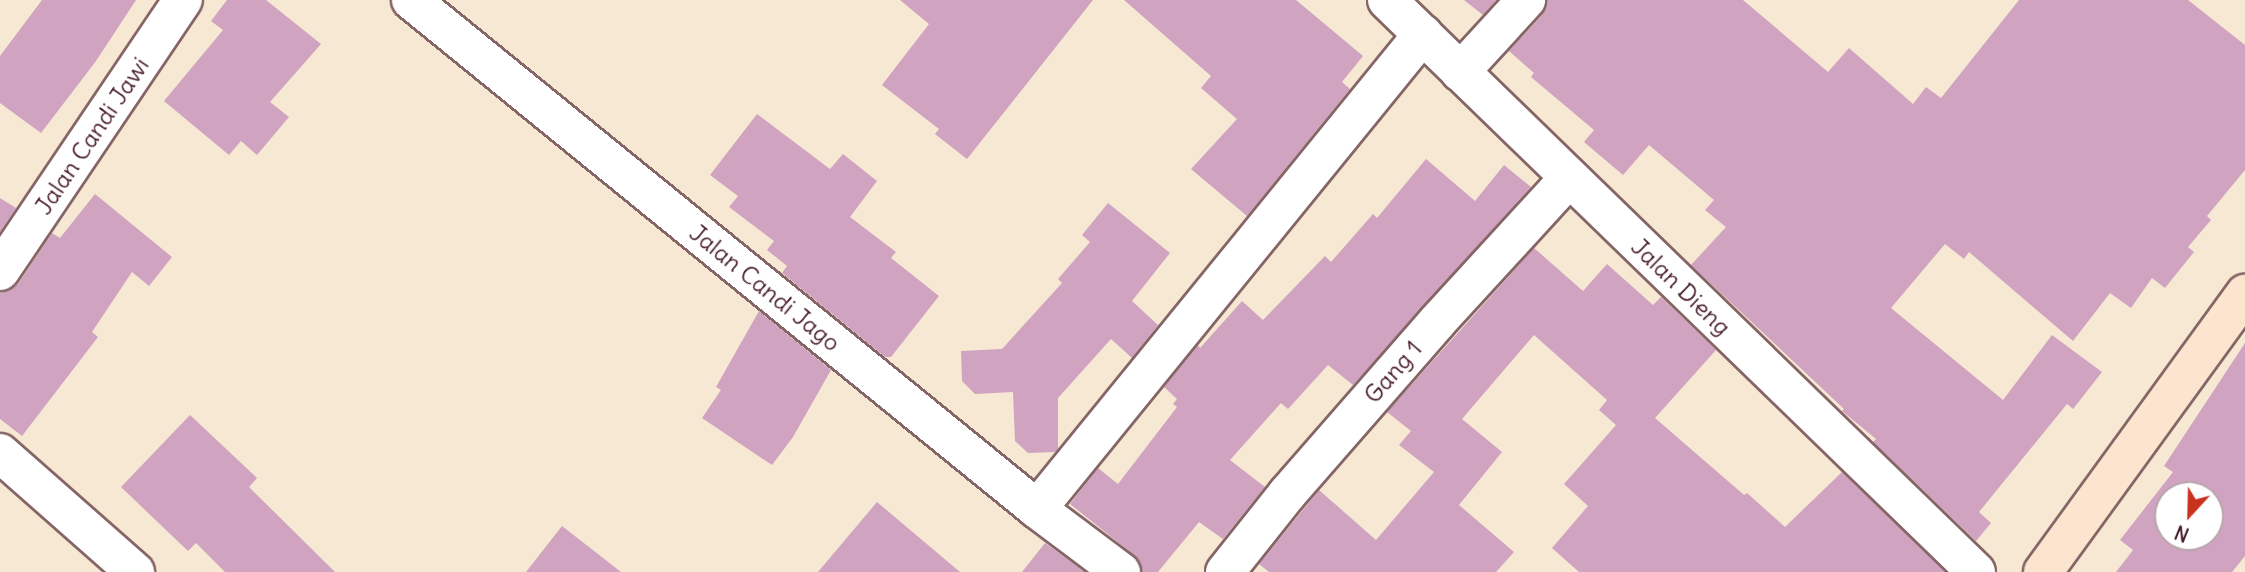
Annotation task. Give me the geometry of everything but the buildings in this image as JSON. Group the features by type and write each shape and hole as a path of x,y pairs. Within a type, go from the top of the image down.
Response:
{"main road":[{"path":"2043,572 2245,294"}],"street":[{"name":"Jalan Candi Jago","path":"411,0 1037,509 1121,572"},
{"name":"Jalan Dieng","path":"1387,0 1568,179 1976,572"},
{"path":"1460,72 1526,0"},
{"name":"Jalan Candi Jawi","path":"0,271 166,6"},
{"path":"1037,509 1423,34"},
{"name":"Gang 1","path":"1225,572 1287,494 1437,322 1568,179"},
{"path":"4,464 135,572"}]}
